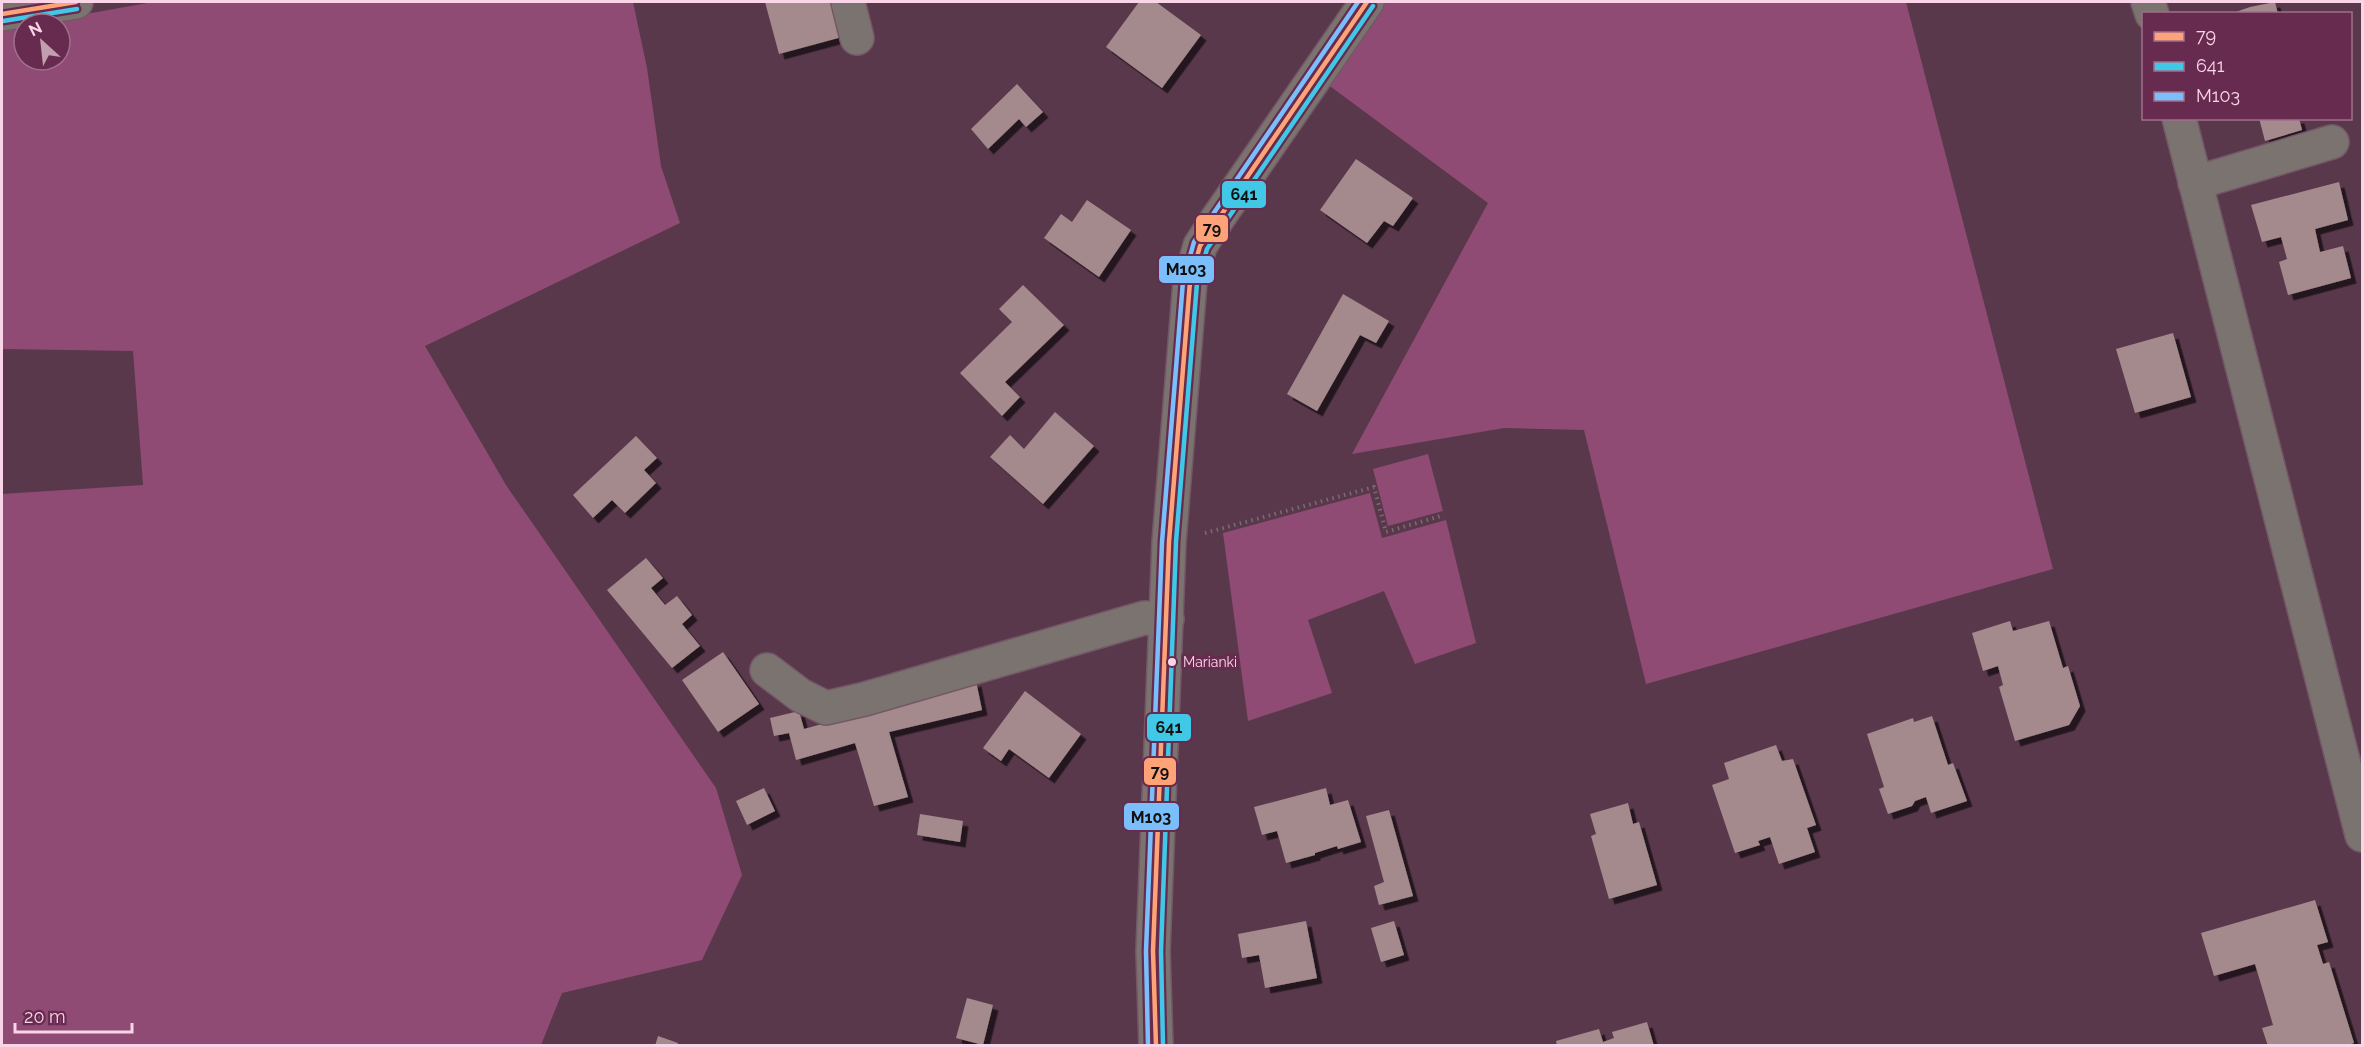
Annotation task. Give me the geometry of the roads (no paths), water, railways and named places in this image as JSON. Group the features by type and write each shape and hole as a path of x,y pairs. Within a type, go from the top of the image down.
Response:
{"street":[{"path":"2,14 43,5 76,2"},
{"path":"848,2 857,38"},
{"path":"1156,1046 1153,951 1169,542 1190,282 1200,246 1367,2"},
{"path":"2179,120 2362,835"},
{"path":"2195,183 2332,142"},
{"path":"767,670 800,695 826,708 866,699 1144,618 1167,619"}],"place":[{"name":"Marianki","path":"1172,662"}]}
